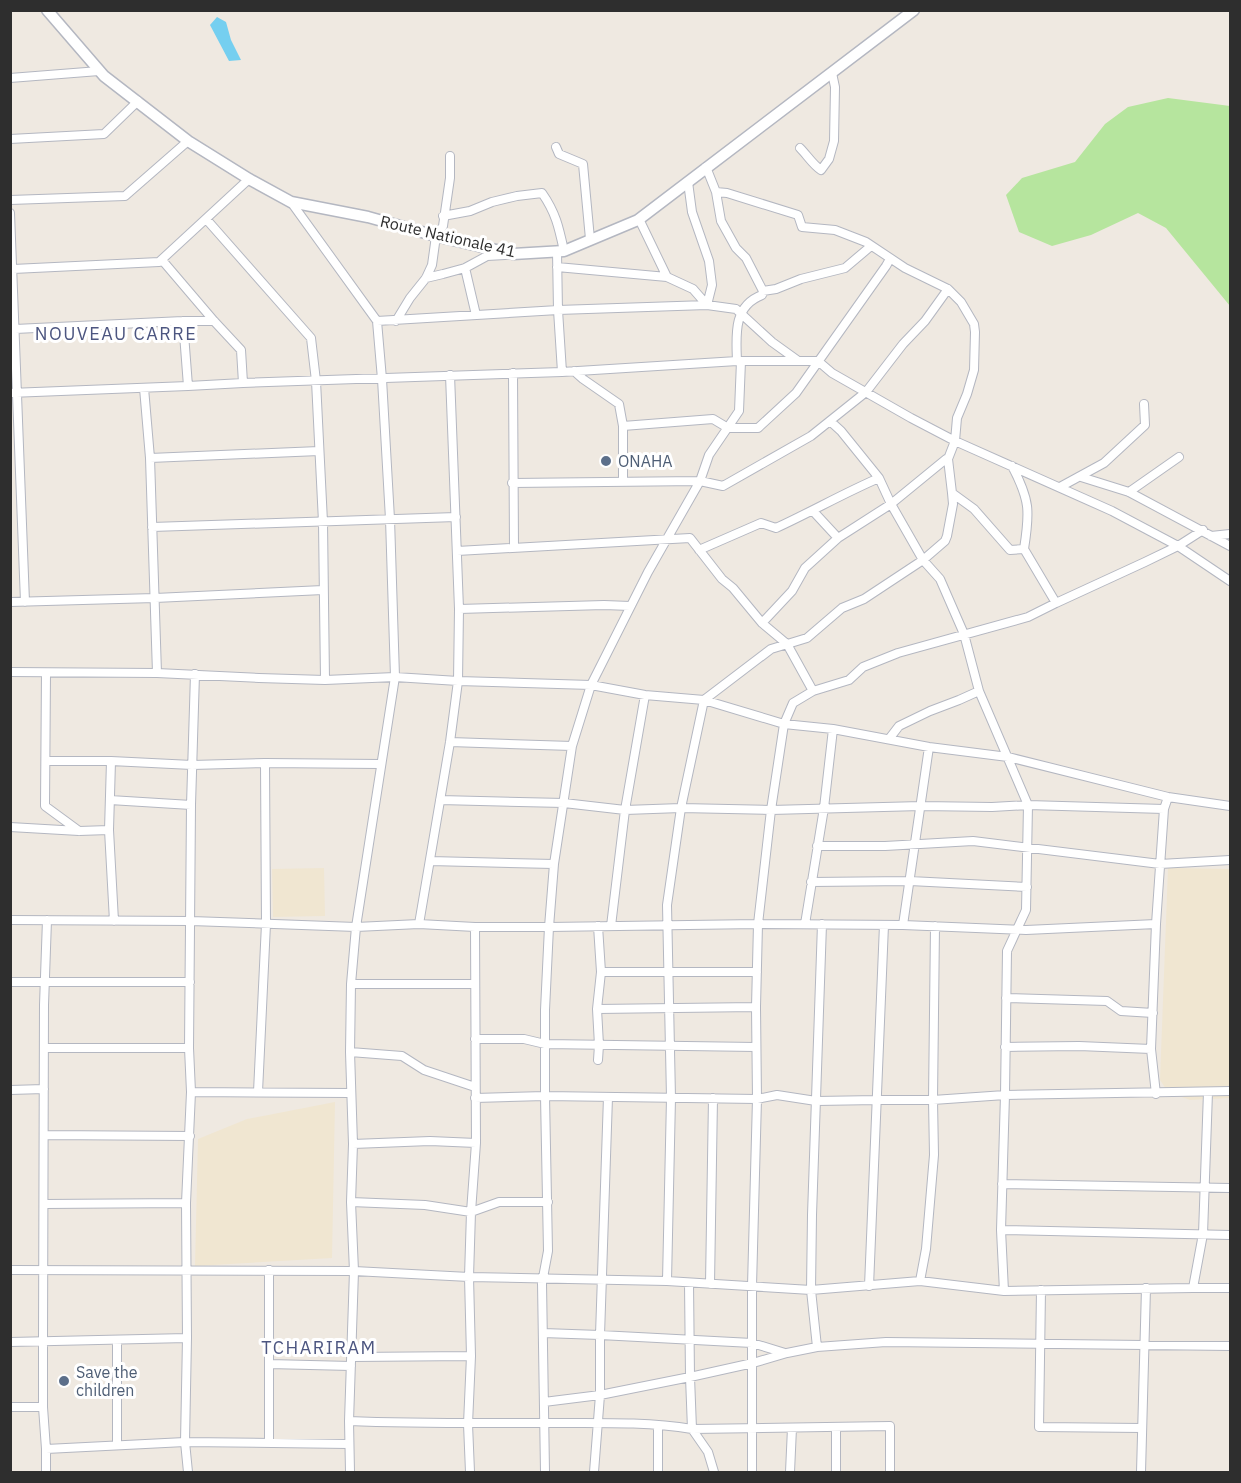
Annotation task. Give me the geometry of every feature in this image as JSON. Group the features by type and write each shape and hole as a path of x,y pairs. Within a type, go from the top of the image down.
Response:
{"street":[{"name":"Route Nationale 41","path":"47,10 104,76 188,141 291,202 368,217 513,254 560,251 639,219 914,10"},
{"path":"10,78 99,71"},
{"path":"800,148 821,170 829,159 834,141 835,87 832,73"},
{"path":"10,140 104,134 138,101"},
{"path":"10,200 125,196 188,141"},
{"path":"556,147 559,154 583,164 591,239"},
{"path":"396,321 426,278 432,265 436,236 442,226 450,178 450,156"},
{"path":"706,167 716,192 722,221 736,248 746,258 764,291"},
{"path":"13,269 159,262 249,179"},
{"path":"688,182 692,212 709,261 712,285 707,304"},
{"path":"667,1281 671,1098 667,905 681,808 704,700 771,649 807,638 842,608 864,598 923,560 945,541 953,504 948,459 955,441 957,418 974,370 974,324 961,302 948,289 905,268 866,242 835,230 802,227 798,215 727,193 716,192"},
{"path":"443,216 470,211 492,202 517,196 543,193 552,207 558,225 560,251 557,267 558,310 562,372"},
{"path":"291,202 377,321 390,519 395,677 356,927 351,984 350,1052 353,1144 351,1202 354,1271 349,1421 350,1473"},
{"path":"10,213 15,329 14,393 25,602"},
{"path":"639,219 667,277"},
{"path":"207,220 311,338 316,381 322,522 325,680"},
{"path":"545,1473 543,1278 548,1251 548,1202 545,1010 554,864 572,746 591,685 630,606 700,482 709,455 739,411 739,361 736,328 740,314 753,298 762,295 764,291 845,268 870,246"},
{"path":"426,278 465,268 487,256 513,254"},
{"path":"623,426 713,419 728,428 758,428 795,393 890,259"},
{"path":"162,260 241,350 243,383"},
{"path":"557,267 667,277 693,289 707,304"},
{"path":"465,268 476,315"},
{"path":"512,483 700,482 723,486 811,435 866,392 903,344 925,321 948,289"},
{"path":"377,321 707,304 736,309 775,345 797,360"},
{"path":"183,321 188,386"},
{"path":"15,329 214,321"},
{"path":"14,393 562,372 739,361 818,361 832,373 911,418 955,441 1112,511 1178,546 1230,581"},
{"path":"574,371 620,404 623,426 623,482"},
{"path":"513,373 514,548"},
{"path":"419,924 458,681 459,609 450,375"},
{"path":"144,388 150,458 157,673"},
{"path":"1060,487 1104,463 1145,425 1144,404"},
{"path":"830,421 841,431 879,478 923,560 940,579 964,634 979,691 1028,805 1026,910 1008,951 1001,1230 1004,1291"},
{"path":"150,458 319,450"},
{"path":"1129,492 1179,457"},
{"path":"762,623 792,591 805,568 838,538 891,504 948,459"},
{"path":"1012,466 1027,498 1028,513 1024,549 1056,603"},
{"path":"1081,477 1129,492 1230,546"},
{"path":"699,550 761,522 776,528 879,478"},
{"path":"952,493 974,509 1010,550 1024,549"},
{"path":"813,511 838,538"},
{"path":"152,527 456,517"},
{"path":"752,1473 752,1286 757,1099 758,924 771,810 784,724 793,703 813,691 849,680 863,667 898,653 1028,617 1178,546 1203,530"},
{"path":"1210,536 1230,534"},
{"path":"457,551 690,538 722,579 733,588 762,623 787,644 813,691"},
{"path":"10,602 323,590"},
{"path":"459,609 630,606"},
{"path":"10,672 157,673 325,680 395,677 591,685 645,695 704,700 784,724 833,729 929,747 1008,758 1168,797 1230,806"},
{"path":"46,674 45,806 79,831"},
{"path":"188,1473 185,1442 186,1203 191,1092 189,1048 191,805 195,674"},
{"path":"889,739 900,726 979,691"},
{"path":"611,926 625,810 645,695"},
{"path":"805,924 824,808 833,729"},
{"path":"450,742 572,746"},
{"path":"903,925 929,747"},
{"path":"46,761 192,765 380,764"},
{"path":"111,761 109,830 114,921"},
{"path":"258,1092 266,924 265,763"},
{"path":"1156,1094 1151,1049 1156,924 1164,809 1168,797"},
{"path":"111,800 191,805"},
{"path":"440,800 564,803 625,810 681,808 771,810 1028,805 1164,809"},
{"path":"10,827 79,831 109,830"},
{"path":"817,846 885,846 973,841 1160,864 1230,860"},
{"path":"430,861 554,864"},
{"path":"811,882 910,881 1027,887"},
{"path":"10,920 191,921 356,927 419,924 549,927 822,924 1016,930 1156,924"},
{"path":"45,1473 43,1270 46,920"},
{"path":"818,1347 812,1290 822,924"},
{"path":"869,1286 884,925"},
{"path":"598,926 601,972 597,1009 598,1060"},
{"path":"920,1281 926,1249 934,1155 934,926"},
{"path":"470,1473 469,1276 476,1143 475,927"},
{"path":"601,972 757,972"},
{"path":"10,982 190,982"},
{"path":"351,984 474,984"},
{"path":"1006,998 1107,1001 1121,1011 1153,1013"},
{"path":"597,1009 756,1007"},
{"path":"474,1038 524,1038 545,1044 756,1047"},
{"path":"1005,1047 1079,1046 1151,1049"},
{"path":"44,1048 189,1048"},
{"path":"350,1052 402,1056 424,1070 475,1087"},
{"path":"10,1090 44,1089"},
{"path":"475,1098 545,1096 757,1099 777,1095 816,1101 933,1100 1005,1095 1230,1091"},
{"path":"191,1092 351,1093"},
{"path":"1193,1288 1203,1234 1208,1092"},
{"path":"594,1473 600,1395 608,1097"},
{"path":"711,1284 713,1098"},
{"path":"44,1136 190,1136"},
{"path":"353,1144 430,1141 476,1143"},
{"path":"1002,1184 1230,1188"},
{"path":"351,1202 425,1205 471,1212 499,1202 548,1202"},
{"path":"44,1204 186,1203"},
{"path":"1001,1230 1230,1235"},
{"path":"10,1270 354,1271 667,1281 812,1290 920,1281 1004,1291 1230,1288"},
{"path":"269,1270 269,1443"},
{"path":"689,1283 692,1429 708,1452 714,1473"},
{"path":"1141,1473 1146,1288"},
{"path":"1041,1290 1039,1427 1142,1428"},
{"path":"543,1333 752,1343 787,1353"},
{"path":"10,1342 187,1338"},
{"path":"117,1340 117,1445"},
{"path":"544,1402 600,1395 690,1377 818,1347 886,1342 1230,1347"},
{"path":"269,1364 471,1356"},
{"path":"10,1407 43,1407"},
{"path":"349,1421 658,1425 692,1429 890,1426 890,1473"},
{"path":"658,1425 658,1473"},
{"path":"837,1427 837,1473"},
{"path":"790,1473 792,1428"},
{"path":"46,1449 185,1442 349,1444"}],"shaded area":[{"path":"324,868 325,916 273,917 272,869"},
{"path":"1168,868 1230,869 1230,1098 1190,1100 1168,1092 1160,1080"},
{"path":"335,1102 332,1258 195,1266 198,1139 247,1119"}],"green space":[{"path":"1168,98 1230,106 1230,306 1166,228 1138,213 1091,235 1052,246 1019,232 1006,195 1022,178 1075,162 1105,124 1128,107"}],"water":[{"path":"217,17 226,22 231,40 241,60 229,61 210,25"}],"place":[{"name":"ONAHA","path":"606,461"},
{"name":"Save the children","path":"64,1381"}],"district":[{"name":"NOUVEAU CARRE","path":"116,334"},
{"name":"TCHARIRAM","path":"319,1348"}]}
